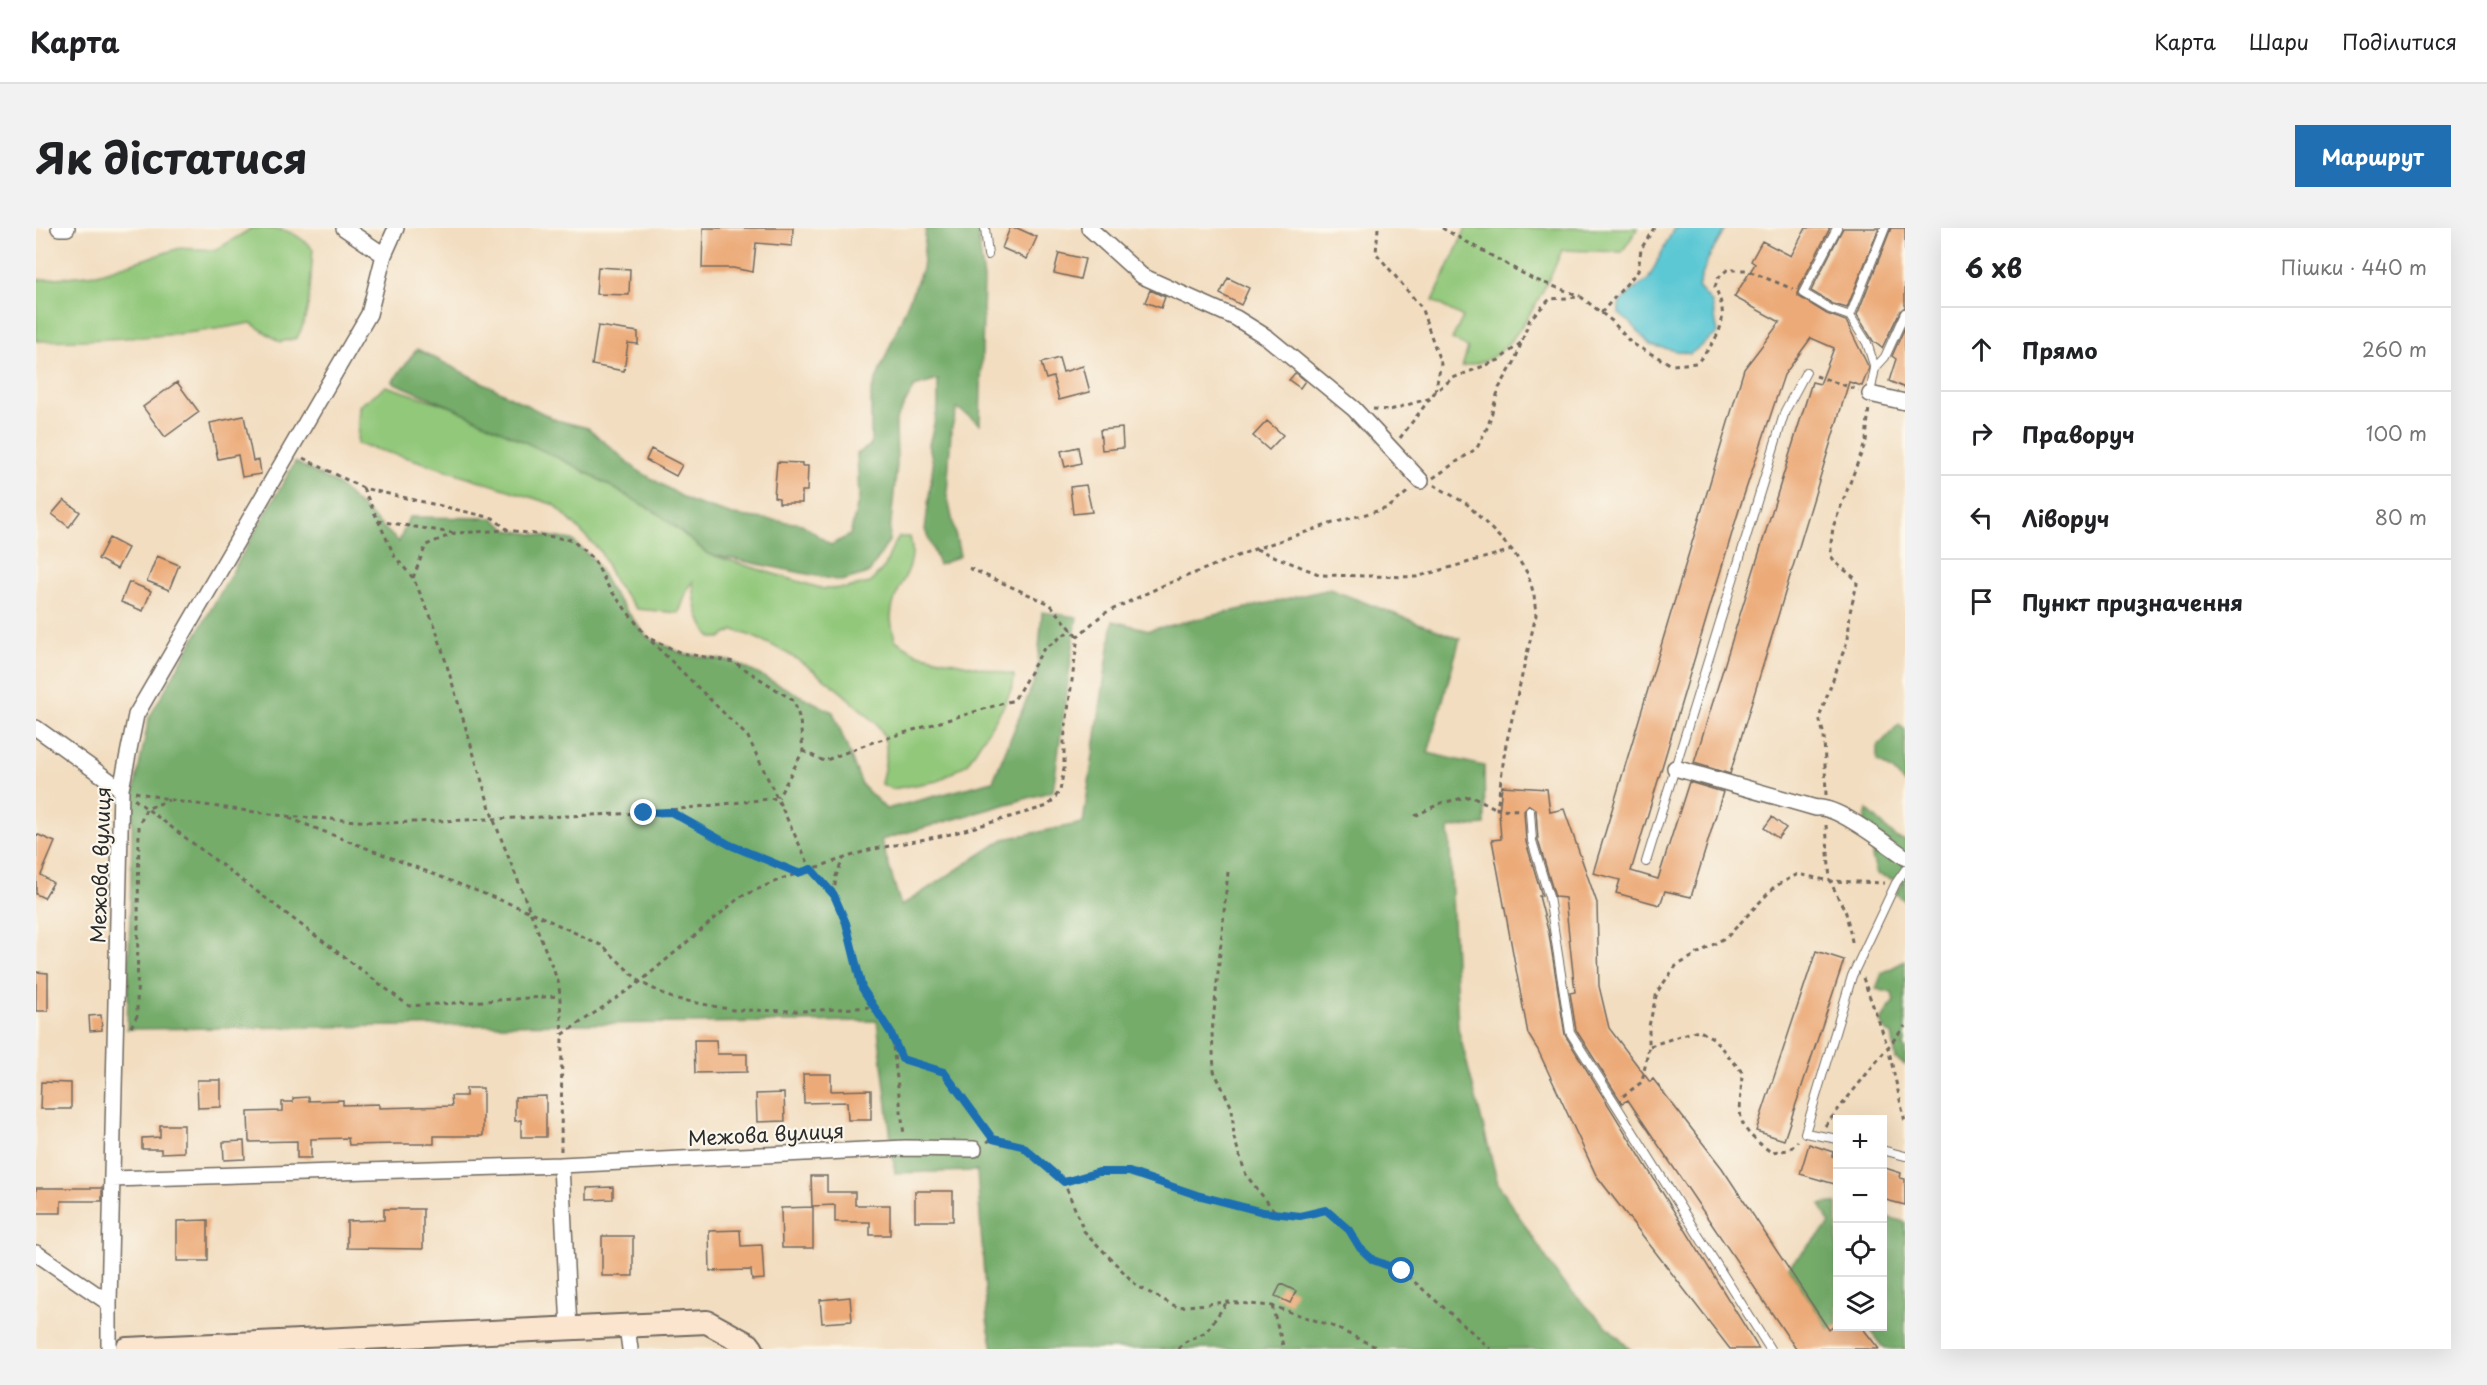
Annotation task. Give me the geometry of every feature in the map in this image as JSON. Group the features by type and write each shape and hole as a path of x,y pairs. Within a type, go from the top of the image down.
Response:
{"street":[{"path":"59,228 67,228"},
{"path":"344,228 384,255"},
{"name":"Межова вулиця","path":"110,1349 109,1303 121,789 136,715 369,314 384,255 396,228"},
{"path":"1089,228 1142,276 1236,318 1268,338 1354,409 1420,481"},
{"path":"1870,394 1905,402"},
{"path":"36,728 121,789"},
{"path":"1675,768 1816,808 1825,807 1859,825 1905,857"},
{"name":"Межова вулиця","path":"112,1179 561,1165 905,1148 974,1149"},
{"path":"561,1165 569,1329"},
{"path":"36,1253 109,1303"},
{"path":"127,1349 707,1322 749,1345 752,1349"},
{"path":"627,1327 630,1349"}],"lane":[{"path":"985,228 988,255"},
{"path":"1838,228 1803,293 1830,309 1850,316 1867,343 1875,369 1870,394"},
{"path":"1850,316 1885,228"},
{"path":"1875,369 1886,357 1905,313"},
{"path":"1646,862 1785,411 1806,372"},
{"path":"1530,811 1532,841 1549,897 1570,1032 1770,1349"},
{"path":"1833,1138 1805,1133 1852,976 1896,883 1905,870"},
{"path":"1887,1151 1905,1156"}],"path":[{"path":"1378,228 1376,253 1421,307 1441,364 1432,398 1392,450"},
{"path":"1442,228 1531,278 1581,297 1612,321 1631,343 1672,365 1697,363 1716,340 1723,318 1722,302 1715,287 1718,278 1727,270 1746,270 1803,293"},
{"path":"1602,313 1638,271 1641,249 1654,228"},
{"path":"562,1035 640,982 740,897 798,873 869,850 951,834 1048,806 1060,791 1064,768 1064,740 1078,636 1103,614 1162,586 1255,549 1333,523 1388,508 1420,481 1438,476 1477,448 1488,426 1499,388 1523,341 1530,319 1550,299 1581,297"},
{"path":"1435,392 1453,378 1499,360 1523,341"},
{"path":"1806,372 1870,394 1866,441 1833,526 1831,543 1831,555 1836,563 1856,579 1857,584 1850,612 1848,639 1819,718 1824,735 1826,756 1825,807 1830,880 1846,913 1858,964 1888,1047 1905,1122"},
{"path":"1354,409 1390,410 1432,398"},
{"path":"290,452 363,488 493,518 508,530"},
{"path":"1420,481 1440,487 1467,504 1512,550 1528,574 1536,615 1505,749 1497,808"},
{"path":"363,488 395,557 413,578 435,626 493,818 559,984 562,1035 561,1165"},
{"path":"378,521 455,534 508,530 572,540 594,560 609,588 647,637 748,737 811,869 834,895 846,923 862,988 891,1033 902,1059 944,1072 993,1139 1022,1146 1064,1182 1084,1231 1137,1286 1177,1307 1227,1302 1272,1306 1332,1326 1380,1349"},
{"path":"413,578 426,545 455,534"},
{"path":"1255,549 1321,575 1416,577 1512,550"},
{"path":"969,568 1050,604 1078,636"},
{"path":"804,751 824,761 870,742 1014,700 1043,651 1072,629"},
{"path":"647,637 681,653 734,662 794,701 800,720 804,751 778,798"},
{"path":"121,789 170,799 285,816 388,823 671,812 778,798"},
{"path":"121,789 409,1006 560,996"},
{"path":"1415,816 1441,803 1472,796 1497,808 1530,811"},
{"path":"116,1049 137,1016 139,826 146,809 170,799"},
{"path":"671,812 730,845 798,873"},
{"path":"285,816 531,912 603,946 640,982 672,998 733,1010 803,1011 874,1007"},
{"path":"834,895 836,876 843,859"},
{"path":"1228,872 1212,1034 1214,1071 1232,1108 1234,1138 1246,1175 1276,1213"},
{"path":"1614,1103 1642,1082 1649,1046 1649,1026 1657,992 1676,966 1728,936 1767,895 1782,883 1798,874 1830,880 1896,883"},
{"path":"1818,1135 1905,1026"},
{"path":"1649,1046 1698,1030 1713,1038 1742,1072 1741,1123 1749,1137 1771,1152 1789,1150 1805,1133"},
{"path":"891,1033 905,1148"},
{"path":"1064,1182 1099,1172 1129,1172 1197,1195 1276,1213 1300,1216 1326,1210 1349,1230 1360,1248 1373,1260 1402,1271 1491,1349"},
{"path":"1178,1349 1185,1342 1206,1332 1227,1302"},
{"path":"1272,1306 1284,1349"}],"green space":[{"path":"252,228 271,228 292,233 313,249 308,306 297,338 280,342 251,323 198,332 144,337 36,341 36,280 97,274 180,248 216,250"},
{"path":"926,228 977,228 984,279 980,424 957,408 951,431 947,494 960,556 939,565 925,530 933,464 929,445 938,407 938,380 914,387 896,420 897,465 889,541 869,573 841,581 708,554 659,514 577,467 452,407 392,382 417,349 556,420 588,428 637,470 691,502 733,515 802,524 831,545 850,535 859,498 857,454 871,445 871,392 922,269"},
{"path":"1466,228 1638,228 1622,252 1562,250 1542,292 1515,336 1491,358 1462,367 1468,348 1452,339 1463,317 1433,301"},
{"path":"386,386 452,407 577,467 659,514 708,554 824,589 847,588 870,583 885,566 899,537 910,537 912,549 909,569 893,606 891,620 895,640 918,654 1014,675 1013,686 1002,709 967,764 938,781 892,789 881,784 886,746 883,734 875,723 815,672 785,652 734,630 720,638 712,638 700,619 693,581 679,613 637,609 615,583 600,551 555,505 357,444 359,406"},
{"path":"295,462 337,484 399,542 409,517 493,518 508,530 572,540 594,560 609,588 647,637 681,653 734,662 833,712 862,785 886,809 993,781 1037,674 1042,612 1077,617 1053,791 881,840 901,906 1004,839 1083,823 1113,621 1149,630 1330,589 1460,639 1428,753 1484,766 1485,825 1449,828 1458,1028 1498,1184 1562,1282 1630,1349 993,1349 987,1320 977,1171 895,1173 877,1021 127,1029 133,796 149,718"},
{"path":"1899,724 1905,730 1905,784 1893,771 1877,761 1877,747"},
{"path":"1867,810 1897,838 1905,840 1905,901 1896,893 1903,883 1877,874 1872,857 1876,844 1864,824"},
{"path":"1905,961 1905,1043 1903,1047 1905,1065 1896,1059 1892,1034 1886,1032 1881,1021 1894,1001 1892,993 1876,989 1882,973"},
{"path":"1833,1203 1833,1328 1829,1330 1788,1267 1830,1224 1820,1204"},
{"path":"1887,1217 1905,1222 1905,1349 1885,1349 1871,1331 1887,1331"}],"water":[{"path":"1674,228 1726,228 1708,259 1698,287 1712,303 1718,333 1690,354 1650,345 1632,324 1619,314 1619,304 1633,290 1648,280"}],"building":[{"path":"703,228 793,228 792,246 756,243 753,272 733,268 702,268"},
{"path":"1010,228 1017,228 1037,237 1027,259 1002,248"},
{"path":"1806,228 1830,228 1798,290 1798,296 1827,314 1846,321 1869,368 1862,386 1849,382 1730,774 1694,763 1812,382 1820,384 1834,348 1811,338 1784,375 1738,513 1631,871 1658,879 1689,782 1723,792 1691,897 1665,891 1660,905 1616,893 1620,880 1593,873 1744,369 1780,322 1734,297 1755,264 1751,261 1762,241 1791,256"},
{"path":"1843,228 1879,228 1847,308 1833,304 1811,291"},
{"path":"1891,228 1905,228 1905,307 1900,311 1882,348 1873,341 1857,315"},
{"path":"1059,253 1085,259 1080,279 1054,273"},
{"path":"598,267 630,269 629,295 596,294"},
{"path":"1228,278 1249,288 1241,305 1220,294"},
{"path":"1150,290 1165,297 1161,308 1145,302"},
{"path":"598,326 638,332 638,344 628,343 624,371 592,365"},
{"path":"1905,327 1905,388 1889,381 1896,359 1892,356"},
{"path":"1059,358 1063,372 1083,366 1090,392 1059,400 1053,377 1046,379 1041,363"},
{"path":"1295,373 1305,381 1300,388 1289,380"},
{"path":"177,382 199,412 165,437 143,407"},
{"path":"244,416 253,461 259,460 261,474 242,477 238,455 218,459 210,423"},
{"path":"1267,421 1283,435 1269,450 1253,436"},
{"path":"1122,428 1123,448 1102,450 1100,430"},
{"path":"1078,447 1081,463 1065,467 1061,451"},
{"path":"651,449 682,465 676,476 646,460"},
{"path":"777,462 802,463 802,466 808,466 807,491 802,491 802,503 779,503 779,498 774,497"},
{"path":"1086,485 1092,512 1073,514 1070,487"},
{"path":"64,500 80,512 69,527 52,514"},
{"path":"109,538 128,548 117,569 98,559"},
{"path":"157,556 179,565 169,590 147,581"},
{"path":"129,582 151,591 143,611 121,602"},
{"path":"1502,786 1547,789 1550,812 1564,809 1597,903 1599,986 1609,1028 1650,1082 1653,1079 1722,1168 1829,1330 1833,1327 1833,1331 1865,1331 1879,1349 1796,1349 1628,1100 1622,1103 1576,1030 1570,993 1575,992 1565,898 1555,897 1538,840 1536,810 1529,805 1524,811 1526,842 1542,896 1539,896 1549,934 1565,1035 1759,1349 1730,1349 1596,1175 1538,1050 1528,1034 1492,840 1501,839 1499,812"},
{"path":"1772,817 1786,828 1778,838 1764,828"},
{"path":"36,834 55,842 41,875 53,883 44,898 36,894"},
{"path":"1816,951 1844,960 1784,1140 1756,1131"},
{"path":"36,972 48,973 48,1011 36,1011"},
{"path":"101,1015 102,1030 90,1031 89,1016"},
{"path":"694,1040 716,1040 717,1054 747,1054 747,1072 695,1073"},
{"path":"803,1074 831,1074 831,1091 871,1090 871,1120 848,1120 847,1102 804,1103"},
{"path":"197,1080 221,1080 221,1107 198,1108"},
{"path":"41,1082 71,1083 71,1109 40,1109"},
{"path":"466,1088 483,1088 483,1136 434,1136 434,1144 349,1145 348,1138 311,1139 311,1158 297,1158 297,1141 249,1142 248,1112 282,1111 282,1102 293,1102 293,1098 309,1097 309,1101 343,1100 343,1105 379,1104 379,1108 452,1106 451,1096 466,1096"},
{"path":"784,1093 785,1121 757,1122 756,1094"},
{"path":"546,1096 546,1137 521,1137 521,1120 515,1121 515,1097"},
{"path":"160,1125 184,1125 184,1152 161,1153 161,1149 142,1149 142,1138 160,1137"},
{"path":"244,1141 245,1159 224,1160 223,1142"},
{"path":"1809,1144 1833,1152 1833,1184 1800,1174"},
{"path":"1887,1169 1901,1173 1900,1178 1905,1179 1905,1205 1887,1200"},
{"path":"811,1176 827,1176 827,1192 855,1192 855,1205 890,1205 890,1235 870,1235 870,1222 835,1222 835,1205 812,1206"},
{"path":"613,1187 613,1199 587,1200 587,1188"},
{"path":"36,1188 102,1188 102,1201 61,1201 61,1213 36,1213"},
{"path":"915,1191 953,1191 953,1221 915,1221"},
{"path":"813,1207 813,1248 782,1248 781,1208"},
{"path":"384,1209 423,1209 423,1249 347,1248 347,1221 384,1220"},
{"path":"208,1220 208,1261 177,1261 177,1221"},
{"path":"740,1230 741,1246 762,1245 764,1279 752,1280 751,1270 710,1271 709,1231"},
{"path":"602,1236 633,1236 633,1276 602,1276"},
{"path":"1281,1284 1296,1291 1290,1303 1275,1296"},
{"path":"850,1297 852,1321 822,1323 820,1300"}],"route":[{"path":"644,813 671,812 730,845 777,865 798,873 811,869 834,895 846,923 862,988 891,1033 902,1059 944,1072 993,1139 1022,1146 1064,1182 1099,1172 1129,1172 1197,1195 1263,1212 1300,1216 1326,1210 1349,1230 1360,1248 1373,1260 1402,1271"}]}
